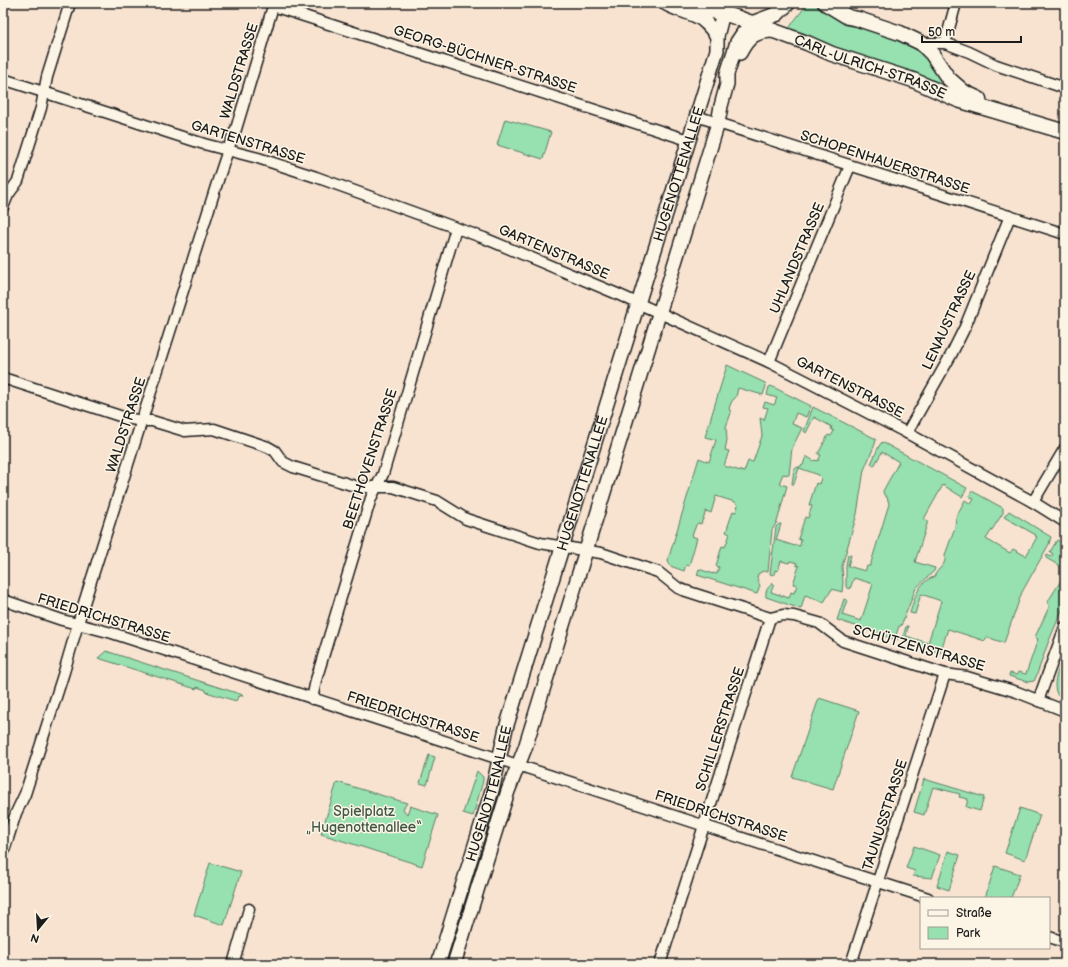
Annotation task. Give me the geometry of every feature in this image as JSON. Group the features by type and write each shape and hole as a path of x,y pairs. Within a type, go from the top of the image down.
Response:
{"main road":[{"name":"CARL-ULRICH-STRASSE","path":"676,3 692,8 723,6 747,21 832,54 913,80 958,100 987,110 1017,117 1065,132"},
{"path":"747,21 777,14 788,3"},
{"path":"825,3 848,17 858,18 907,35 921,43 932,54 948,78 964,92 1017,117"}],"street":[{"path":"3,207 8,194 18,181 42,108 47,77 70,3"},
{"path":"666,3 698,17 710,26 717,36"},
{"path":"838,3 858,18"},
{"path":"945,43 956,3"},
{"name":"GEORG-BÜCHNER-STRASSE","path":"273,4 688,140"},
{"name":"WALDSTRASSE","path":"3,854 52,710 116,499 236,129 273,4"},
{"name":"HUGENOTTENALLEE","path":"438,964 493,787 506,728 716,50 717,36 723,6"},
{"name":"HUGENOTTENALLEE","path":"454,964 508,791 525,748 718,123 727,84 727,74 737,42 743,33 747,21"},
{"name":"HUGENOTTENALLEE","path":"727,84 733,76 739,55 744,45 753,35 763,31 776,31"},
{"path":"921,43 945,43 969,52 996,65 1065,88"},
{"name":"GARTENSTRASSE","path":"3,79 204,144 258,158 484,238 660,312 769,362 907,433 1033,502 1065,522"},
{"name":"SCHOPENHAUERSTRASSE","path":"696,116 1065,234"},
{"name":"UHLANDSTRASSE","path":"769,362 850,166"},
{"name":"LENAUSTRASSE","path":"907,433 948,360 965,326 1010,216"},
{"name":"BEETHOVENSTRASSE","path":"312,699 316,680 371,498 383,474 456,228"},
{"name":"SCHÜTZENSTRASSE","path":"3,378 126,418 152,421 185,431 214,429 268,447 275,451 283,462 293,467 358,488 393,487 437,502 466,519 540,543 601,553 658,572 678,588 683,590 770,618 782,615 794,616 823,626 843,641 945,674 967,677 1017,692 1065,711"},
{"path":"1033,502 1065,448"},
{"name":"FRIEDRICHSTRASSE","path":"3,600 62,620 112,633 499,760 925,897"},
{"name":"SCHILLERSTRASSE","path":"660,964 770,618"},
{"path":"1038,701 1065,628"},
{"name":"TAUNUSSTRASSE","path":"852,964 945,674"},
{"path":"233,964 249,909"},
{"path":"1050,937 1065,942"}],"green space":[{"path":"807,3 820,3 849,22 904,42 911,46 926,57 941,79 940,81 937,83 821,44 789,29"},
{"path":"505,119 551,132 543,159 497,145"},
{"path":"727,365 765,383 766,386 763,395 738,388 736,397 732,401 729,408 731,413 726,427 727,440 725,450 729,451 724,466 744,472 748,461 753,462 762,436 760,418 764,420 768,408 763,407 765,402 774,405 777,398 767,395 769,387 771,386 811,406 806,417 796,413 792,424 802,428 792,448 789,475 783,474 780,481 781,484 787,486 777,522 772,530 768,572 763,571 758,574 757,578 760,586 757,594 697,575 699,569 717,574 719,567 716,566 722,546 725,547 730,534 726,532 733,511 736,512 738,505 735,502 716,496 711,513 706,511 701,524 698,523 696,525 692,536 697,538 689,566 686,565 684,571 670,566 668,560 699,458 709,462 716,440 705,437"},
{"path":"813,407 876,439 864,470 857,514 842,566 842,592 832,589 824,602 805,595 801,609 766,597 766,593 767,589 773,583 771,592 789,598 791,592 794,593 797,585 793,584 799,566 796,565 797,563 781,561 778,571 775,570 774,575 770,574 776,527 781,524 776,540 795,546 800,546 801,540 798,539 805,517 808,518 812,506 809,505 816,483 819,484 821,478 819,475 799,468 794,484 792,484 794,469 803,465 806,456 814,461 818,461 821,455 818,454 828,435 831,436 834,431 831,429 832,427 814,417 806,433 804,431"},
{"path":"882,442 967,488 962,497 943,485 924,519 928,521 915,562 935,568 934,571 916,588 901,626 899,626 896,635 898,636 897,640 837,620 844,599 847,600 842,615 861,621 873,584 854,578 850,589 846,587 846,565 848,555 851,555 848,566 865,571 867,566 870,566 889,504 883,491 899,462 882,452 874,466 871,464"},
{"path":"972,491 1003,508 1003,513 986,539 1010,553 1013,549 1026,556 1037,537 1004,517 1009,511 1051,537 1049,544 1022,592 1004,643 987,637 985,641 948,629 940,653 902,641 906,626 908,626 906,636 928,643 941,601 921,594 915,614 910,613 915,597 921,586 924,582 934,577 945,562 945,555 955,527 956,517 965,500 971,504 974,499 969,496"},
{"path":"1057,540 1065,545 1065,569 1046,558 1047,555 1051,557 1053,554 1050,552"},
{"path":"1065,574 1065,603 1034,681 1028,682 1009,676 1010,673 1017,675 1018,672 1026,674 1038,639 1035,637 1050,605 1047,603"},
{"path":"106,651 243,695 238,697 236,701 206,692 206,690 197,687 196,689 98,658"},
{"path":"1065,653 1065,702 1059,697 1055,686 1057,673"},
{"path":"819,698 859,711 833,789 792,777"},
{"path":"429,755 435,757 427,785 420,783"},
{"path":"477,771 483,777 483,781 473,816 463,813"},
{"path":"924,779 984,797 980,811 966,807 968,799 959,797 960,794 933,787 924,815 914,812"},
{"name":"Spielplatz „Hugenottenallee“","path":"337,782 407,803 403,809 407,814 410,806 438,815 422,866 321,834"},
{"path":"498,792 502,793 449,964 445,964"},
{"path":"1020,808 1040,815 1025,860 1005,853"},
{"path":"914,846 940,855 932,878 913,876 915,871 906,868"},
{"path":"948,851 960,855 949,890 937,886"},
{"path":"210,863 241,872 224,925 194,915"},
{"path":"995,866 1020,874 1011,897 985,897"}]}
